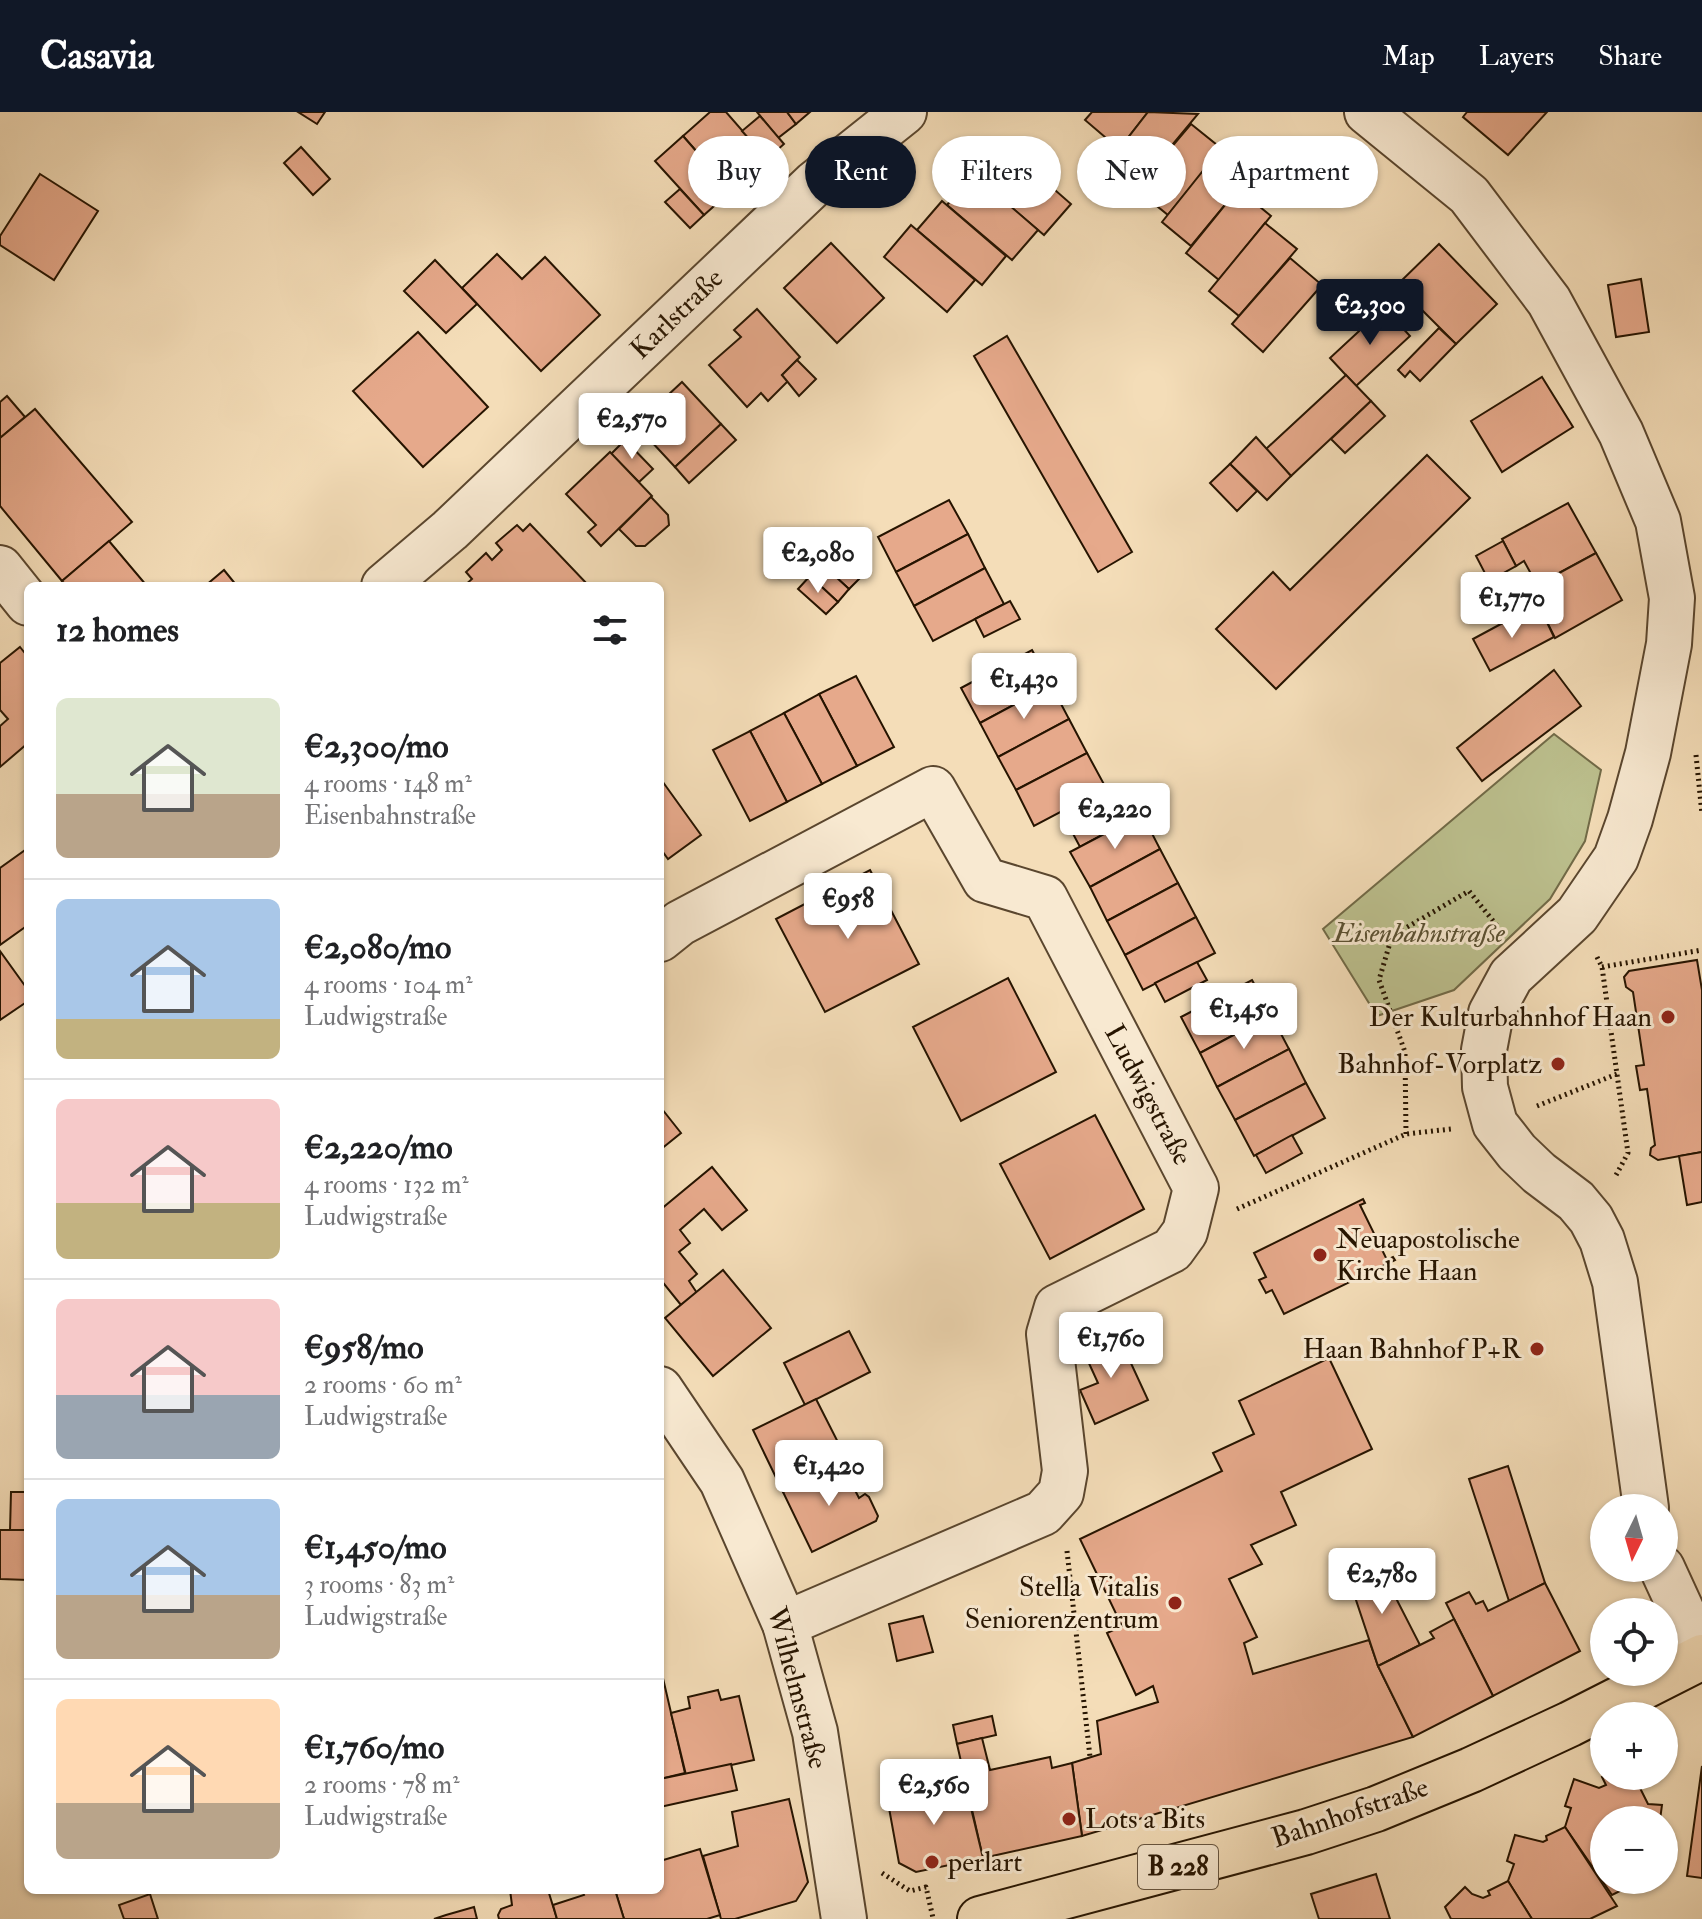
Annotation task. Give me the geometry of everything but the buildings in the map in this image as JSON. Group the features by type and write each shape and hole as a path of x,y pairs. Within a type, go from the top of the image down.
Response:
{"main road":[{"name":"Bahnhofstraße","path":"980,1919 1277,1840 1376,1809 1556,1731 1702,1656"}],"street":[{"name":"Karlstraße","path":"389,582 450,530 815,183 904,112"},
{"path":"1367,112 1469,195 1549,301 1621,433 1658,521 1672,598 1669,644 1648,753 1630,819 1616,858 1577,915 1511,976 1491,1013 1484,1062 1485,1087 1495,1124 1539,1173 1576,1201 1591,1219 1602,1240 1615,1282 1644,1494"},
{"path":"0,568 24,598"},
{"name":"Ludwigstraße","path":"664,936 680,923 933,789 985,880 1045,898 1196,1188 1185,1232"},
{"path":"785,1624 1043,1513 1061,1493 1065,1471 1049,1334 1057,1307 1172,1250 1185,1232"},
{"name":"Wilhelmstraße","path":"664,1395 722,1481 785,1624 815,1732 844,1919"},
{"path":"1668,1582 1702,1656"}],"path":[{"path":"1406,1134 1405,1052 1379,980 1392,936 1469,891 1527,961"},
{"path":"1591,1219 1628,1153 1602,967 1702,950"},
{"path":"1185,1232 1406,1134 1495,1124 1617,1074"},
{"path":"1061,1493 1090,1757"}],"green space":[{"name":"Eisenbahnstraße","path":"1554,734 1601,770 1585,841 1550,899 1454,990 1377,1016 1323,929"}],"place":[{"name":"Der Kulturbahnhof Haan","path":"1668,1017"},
{"name":"Bahnhof-Vorplatz","path":"1558,1064"},
{"name":"Neuapostolische Kirche Haan","path":"1320,1255"},
{"name":"Haan Bahnhof P+R","path":"1537,1349"},
{"name":"Stella Vitalis Seniorenzentrum","path":"1175,1603"},
{"name":"Lots a Bits","path":"1069,1819"},
{"name":"perlart","path":"932,1862"}]}
